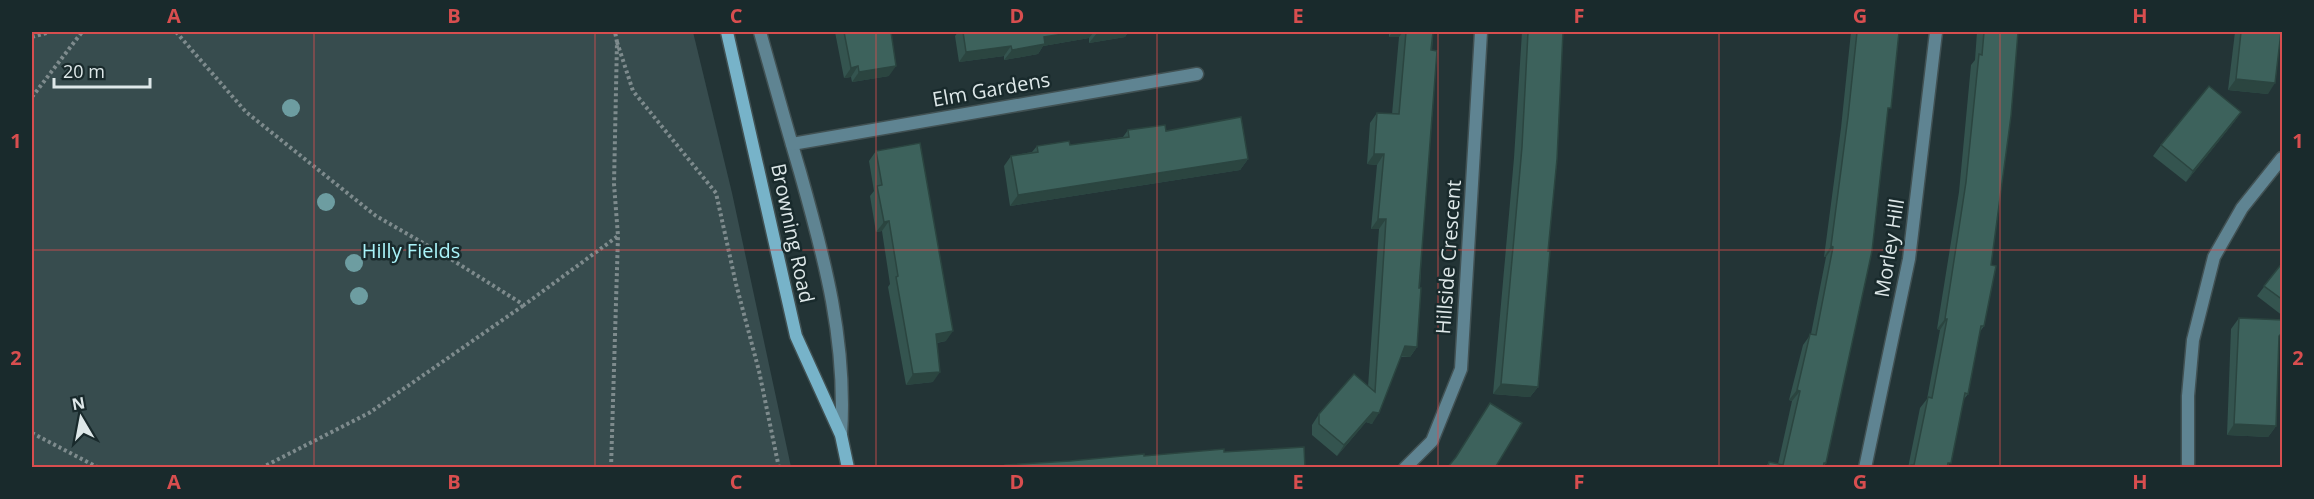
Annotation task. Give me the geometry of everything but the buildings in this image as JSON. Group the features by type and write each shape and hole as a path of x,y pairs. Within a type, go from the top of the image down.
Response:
{"street":[{"name":"Browning Road","path":"727,32 796,336 841,435 848,468"},
{"name":"Browning Road","path":"760,32 825,262 839,338 843,402 841,435"},
{"name":"Hillside Crescent","path":"1405,468 1432,441 1461,369 1482,32"},
{"name":"Morley Hill","path":"1865,468 1909,259 1936,32"},
{"name":"Elm Gardens","path":"792,144 1197,74"},
{"path":"2188,468 2188,396 2193,340 2214,258 2242,208 2283,158"}],"path":[{"path":"32,38 50,32"},
{"path":"32,98 82,32"},
{"path":"177,32 246,112 376,216 524,305"},
{"path":"615,32 633,91 716,193 736,284 759,370 779,468"},
{"path":"611,468 618,236 614,184 617,42"},
{"path":"261,468 369,412 524,305 618,236"},
{"path":"32,432 99,468"}],"green space":[{"name":"Hilly Fields","path":"32,32 693,32 732,193 791,467 32,467"}]}
